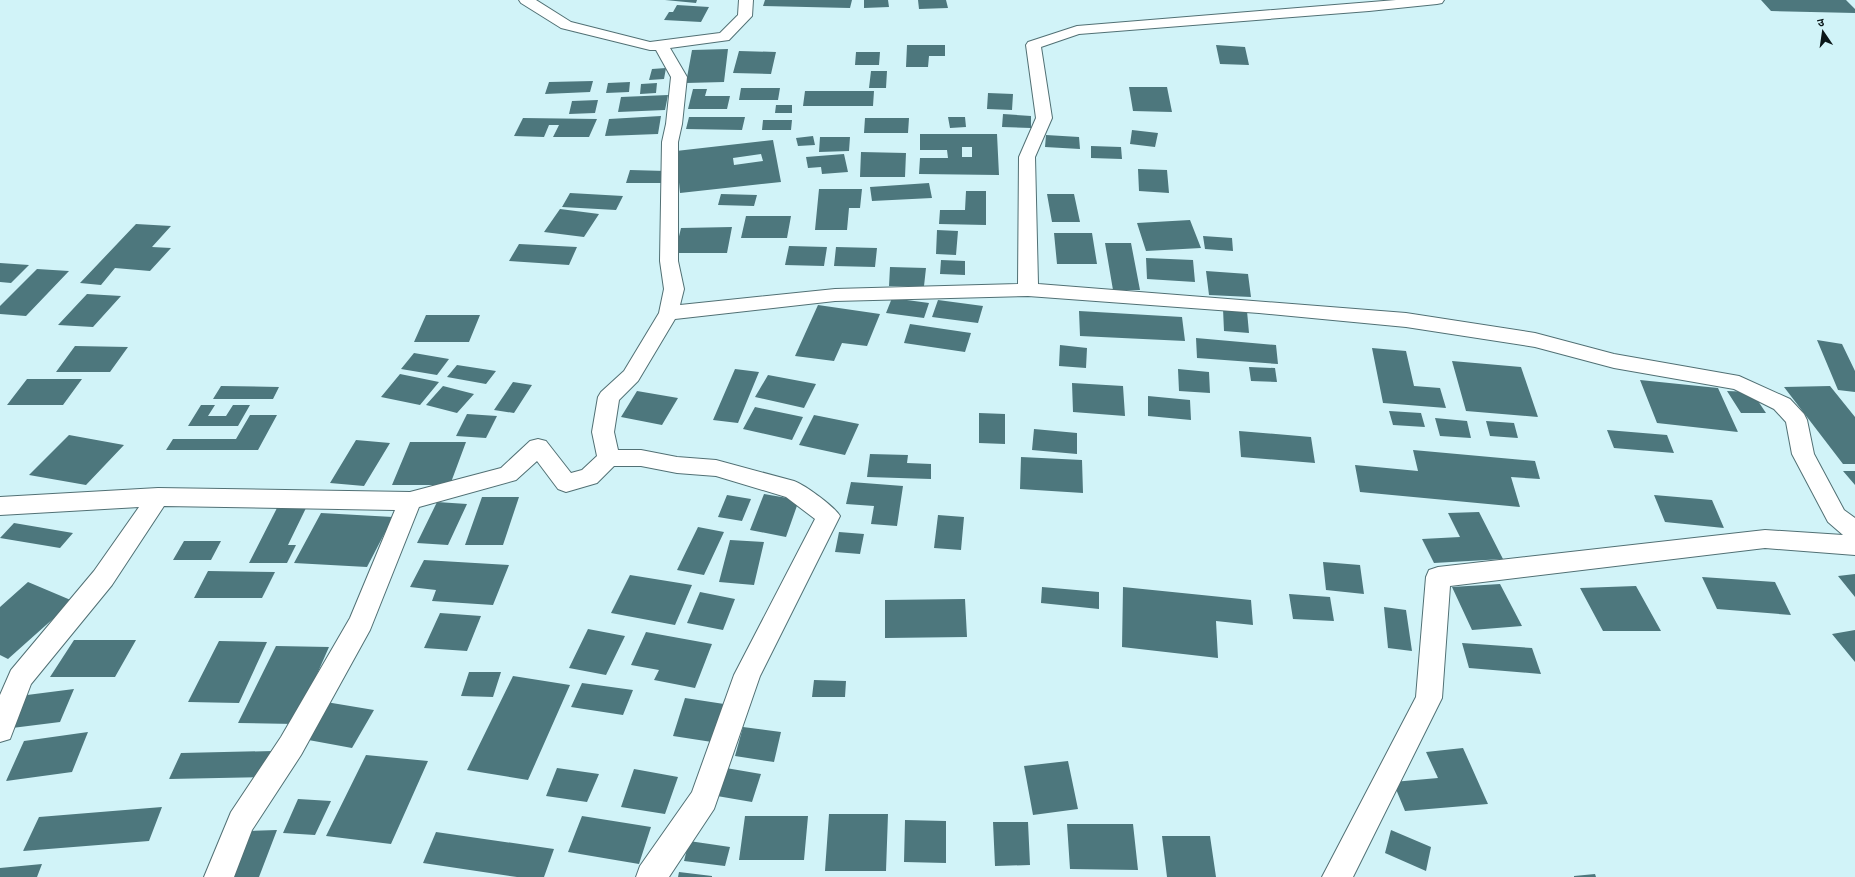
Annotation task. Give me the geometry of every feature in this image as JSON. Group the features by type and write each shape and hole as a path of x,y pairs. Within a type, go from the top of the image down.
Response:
{"street":[{"path":"526,0 566,25 650,46 724,37 745,16 746,0"},
{"path":"1028,290 1027,157 1044,118 1033,45 1077,30 1369,7 1437,0"},
{"path":"608,458 603,432 608,397 631,376 669,313 674,289 669,261 670,142 674,124 679,76 661,45"},
{"path":"669,313 835,295 1028,290 1259,307 1406,320 1535,340 1614,361 1738,383 1782,404 1796,420 1803,454 1836,516 1855,531"},
{"path":"0,506 158,496 410,501 508,474 538,447 566,483 589,477 608,458 641,458 676,465 716,468 794,490 828,516 747,675 704,799 652,877"},
{"path":"0,730 20,678 103,578 158,496"},
{"path":"219,877 241,822 291,746 361,622 410,501"},
{"path":"1337,877 1429,698 1438,577 1765,539 1855,545"}],"building":[{"path":"665,0 697,0 696,3"},
{"path":"765,0 852,0 850,8 763,6"},
{"path":"864,0 888,0 889,7 864,8"},
{"path":"918,0 946,0 948,8 919,9"},
{"path":"1761,0 1846,0 1855,9 1855,13 1771,11"},
{"path":"677,5 709,7 701,22 664,20 669,12 673,12"},
{"path":"907,45 945,45 945,56 929,56 928,67 906,67"},
{"path":"1216,45 1245,47 1249,65 1220,64"},
{"path":"728,49 724,82 686,83 692,50"},
{"path":"739,51 776,52 771,74 733,73"},
{"path":"856,52 880,52 879,65 855,65"},
{"path":"666,68 664,79 649,80 652,69"},
{"path":"871,71 887,71 886,88 869,88"},
{"path":"593,81 590,92 545,94 549,82"},
{"path":"630,82 629,92 606,93 608,83"},
{"path":"657,83 656,93 640,94 641,84"},
{"path":"1129,87 1167,87 1172,112 1133,111"},
{"path":"741,88 780,88 778,100 739,100"},
{"path":"693,89 707,89 705,96 730,96 727,109 688,109"},
{"path":"805,91 874,91 873,106 803,106"},
{"path":"988,93 1013,94 1012,110 987,109"},
{"path":"668,95 665,110 618,112 621,97"},
{"path":"598,100 595,113 569,114 572,101"},
{"path":"776,105 792,105 792,113 775,113"},
{"path":"1003,114 1031,116 1031,128 1002,127"},
{"path":"661,116 658,134 605,136 609,119"},
{"path":"689,117 745,117 742,130 686,129"},
{"path":"948,117 965,117 966,127 950,128"},
{"path":"523,118 597,119 589,137 553,137 559,125 549,125 544,137 514,136"},
{"path":"865,118 909,118 908,133 864,133"},
{"path":"763,120 792,120 791,130 762,130"},
{"path":"1132,130 1158,133 1155,147 1130,144"},
{"path":"920,134 997,134 999,175 919,174 920,158 948,158 947,150 920,150","holes":["962,147 972,147 972,157 962,157"]},
{"path":"1046,135 1079,137 1080,149 1045,147"},
{"path":"813,136 815,145 798,146 796,138"},
{"path":"820,137 850,137 849,151 819,152"},
{"path":"773,140 781,182 680,193 676,151","holes":["761,154 763,161 734,165 733,158"]},
{"path":"1091,146 1121,147 1122,159 1091,158"},
{"path":"861,152 906,153 905,177 860,177"},
{"path":"844,154 848,172 822,174 821,167 808,168 806,157"},
{"path":"1138,169 1167,170 1169,193 1139,191"},
{"path":"630,170 666,171 662,183 626,183"},
{"path":"929,183 932,198 872,201 870,187"},
{"path":"819,189 862,189 860,208 849,208 847,230 815,230"},
{"path":"966,191 986,191 986,225 939,224 940,210 965,210"},
{"path":"570,193 623,196 616,210 562,207"},
{"path":"721,194 757,195 754,206 718,205"},
{"path":"1047,194 1074,194 1080,222 1052,222"},
{"path":"560,209 599,214 584,237 544,232"},
{"path":"746,216 791,216 787,238 741,238"},
{"path":"1190,220 1201,248 1146,251 1137,223"},
{"path":"136,224 171,226 152,247 171,248 150,271 115,268 101,285 80,283"},
{"path":"732,227 727,253 675,253 681,228"},
{"path":"937,230 958,231 956,255 936,254"},
{"path":"1054,233 1092,233 1097,264 1057,264"},
{"path":"1203,236 1232,238 1233,251 1205,249"},
{"path":"1105,243 1131,243 1140,290 1113,290"},
{"path":"519,244 577,247 569,265 509,261"},
{"path":"789,246 827,247 824,266 785,265"},
{"path":"836,247 877,248 875,267 834,266"},
{"path":"1146,258 1193,260 1195,282 1147,279"},
{"path":"941,260 965,261 965,275 940,274"},
{"path":"0,263 29,265 11,283 0,282"},
{"path":"890,267 926,268 924,286 889,286"},
{"path":"37,269 69,271 26,316 0,314 0,306"},
{"path":"1206,271 1248,274 1251,297 1209,295"},
{"path":"87,294 121,296 93,327 58,325"},
{"path":"892,298 929,303 924,318 886,313"},
{"path":"938,300 983,306 978,323 932,317"},
{"path":"818,305 880,314 867,346 842,343 834,361 795,356"},
{"path":"1223,309 1247,311 1249,333 1224,331"},
{"path":"1079,311 1182,317 1185,341 1080,336"},
{"path":"426,315 480,315 469,342 414,342"},
{"path":"910,324 971,333 965,352 904,343"},
{"path":"1196,338 1276,345 1278,364 1197,358"},
{"path":"1817,340 1842,344 1855,371 1855,392 1838,390"},
{"path":"1060,345 1087,348 1086,368 1059,366"},
{"path":"75,346 128,347 110,372 56,372"},
{"path":"1372,348 1406,351 1414,386 1440,388 1446,408 1383,403"},
{"path":"414,353 449,359 437,375 401,369"},
{"path":"1452,361 1521,367 1538,417 1466,411"},
{"path":"457,365 496,371 486,384 447,377"},
{"path":"1249,367 1275,368 1277,382 1251,381"},
{"path":"735,369 759,372 738,423 713,420"},
{"path":"1178,369 1209,372 1210,393 1179,391"},
{"path":"400,374 439,382 420,405 381,397"},
{"path":"768,375 816,384 804,408 755,397"},
{"path":"27,379 82,379 63,405 7,405"},
{"path":"1640,380 1718,388 1738,432 1657,423"},
{"path":"513,382 532,385 514,413 494,410"},
{"path":"1072,383 1123,386 1125,416 1073,412"},
{"path":"221,386 279,387 273,399 213,399"},
{"path":"443,386 474,394 457,413 426,405"},
{"path":"1830,386 1855,417 1855,464 1843,464 1784,387"},
{"path":"637,391 678,398 662,425 621,417"},
{"path":"1727,391 1752,392 1766,413 1741,413"},
{"path":"1148,396 1190,400 1191,420 1148,416"},
{"path":"201,405 215,405 208,416 226,416 233,405 250,405 238,426 188,426"},
{"path":"755,407 803,417 792,440 743,429"},
{"path":"1389,411 1421,413 1425,427 1393,425"},
{"path":"979,413 1005,414 1005,444 979,443"},
{"path":"467,414 497,416 486,438 456,436"},
{"path":"250,415 277,415 258,450 166,450 173,439 236,439"},
{"path":"814,415 859,424 845,455 799,445"},
{"path":"1435,418 1467,421 1471,438 1440,436"},
{"path":"1486,421 1514,423 1518,438 1490,436"},
{"path":"1034,429 1077,433 1077,454 1032,450"},
{"path":"1607,430 1667,435 1674,453 1614,448"},
{"path":"1239,431 1311,437 1315,463 1241,457"},
{"path":"69,435 124,445 86,485 29,475"},
{"path":"356,440 390,443 364,486 330,483"},
{"path":"410,442 466,442 450,485 392,485"},
{"path":"1413,450 1535,461 1540,479 1511,477 1520,507 1360,492 1355,465 1418,471"},
{"path":"870,454 908,455 907,463 931,464 931,479 867,477"},
{"path":"1021,457 1082,460 1083,493 1020,489"},
{"path":"1843,471 1855,471 1855,485"},
{"path":"851,482 903,486 897,526 871,524 874,506 846,504"},
{"path":"764,494 799,500 786,537 750,530"},
{"path":"727,495 751,499 742,521 718,517"},
{"path":"1654,495 1712,500 1724,528 1665,522"},
{"path":"482,497 519,497 503,545 465,545"},
{"path":"437,502 467,504 448,545 417,543"},
{"path":"277,508 306,508 288,545 296,545 287,563 249,563"},
{"path":"1479,512 1503,559 1434,563 1422,539 1460,537 1448,513"},
{"path":"321,513 393,517 367,567 294,563"},
{"path":"938,515 964,517 961,550 934,548"},
{"path":"14,523 73,533 60,548 0,538"},
{"path":"698,527 724,532 704,575 677,570"},
{"path":"839,532 864,534 860,554 835,552"},
{"path":"730,540 764,542 754,585 719,582"},
{"path":"184,541 221,541 211,560 173,560"},
{"path":"424,560 509,565 493,605 432,601 436,590 410,587"},
{"path":"1323,562 1360,565 1364,594 1326,590"},
{"path":"208,571 275,572 262,598 194,598"},
{"path":"1855,574 1855,597 1838,576"},
{"path":"630,575 692,585 675,625 611,613"},
{"path":"1702,577 1775,582 1791,615 1717,609"},
{"path":"28,582 73,601 8,659 0,655 0,607"},
{"path":"1500,584 1522,626 1472,630 1452,587"},
{"path":"1636,586 1661,631 1603,631 1580,588"},
{"path":"1042,587 1099,592 1099,609 1041,603"},
{"path":"1123,587 1251,600 1253,625 1216,621 1218,658 1122,647"},
{"path":"700,592 735,599 723,630 687,623"},
{"path":"1289,594 1330,597 1334,621 1293,619"},
{"path":"965,599 967,637 885,638 885,600"},
{"path":"1384,607 1406,610 1412,651 1388,648"},
{"path":"440,613 481,616 467,651 424,648"},
{"path":"588,629 625,636 606,675 569,668"},
{"path":"1855,630 1855,662 1832,634"},
{"path":"646,632 712,644 695,688 654,680 659,670 631,665"},
{"path":"74,640 136,640 115,677 50,677"},
{"path":"219,641 267,642 239,703 188,702"},
{"path":"1462,643 1532,648 1541,674 1469,668"},
{"path":"276,646 329,647 295,724 238,723"},
{"path":"469,672 501,672 493,697 461,696"},
{"path":"513,676 570,685 528,780 467,770"},
{"path":"814,680 846,681 845,697 812,697"},
{"path":"582,683 633,690 623,715 571,707"},
{"path":"74,689 60,722 12,728 27,695"},
{"path":"685,698 724,704 712,742 673,736"},
{"path":"326,702 374,710 352,748 303,739"},
{"path":"743,727 781,732 774,762 735,756"},
{"path":"88,732 72,772 6,781 24,741"},
{"path":"1463,748 1488,804 1405,811 1393,782 1438,778 1426,752"},
{"path":"273,751 263,777 169,779 181,753"},
{"path":"366,755 428,761 391,844 326,836"},
{"path":"1068,761 1078,809 1033,815 1024,766"},
{"path":"557,768 599,774 587,802 546,796"},
{"path":"726,768 761,774 752,802 717,796"},
{"path":"634,769 678,777 665,814 621,807"},
{"path":"298,799 331,801 315,835 283,833"},
{"path":"162,807 149,841 23,851 39,817"},
{"path":"829,814 888,814 886,871 825,871"},
{"path":"582,816 651,827 639,864 568,852"},
{"path":"745,816 808,816 804,860 739,860"},
{"path":"905,820 946,821 946,863 904,862"},
{"path":"993,822 1028,822 1030,865 995,866"},
{"path":"1067,824 1133,824 1138,870 1070,869"},
{"path":"277,830 259,877 225,877 244,831"},
{"path":"1391,830 1431,847 1426,871 1385,853"},
{"path":"436,832 554,849 544,877 517,877 423,863"},
{"path":"1162,836 1210,836 1216,877 1167,877"},
{"path":"689,841 730,847 725,866 684,861"},
{"path":"42,864 37,877 0,877 0,868"},
{"path":"679,872 712,876 712,877 678,877"},
{"path":"1595,874 1596,877 1574,877 1574,876"}]}
